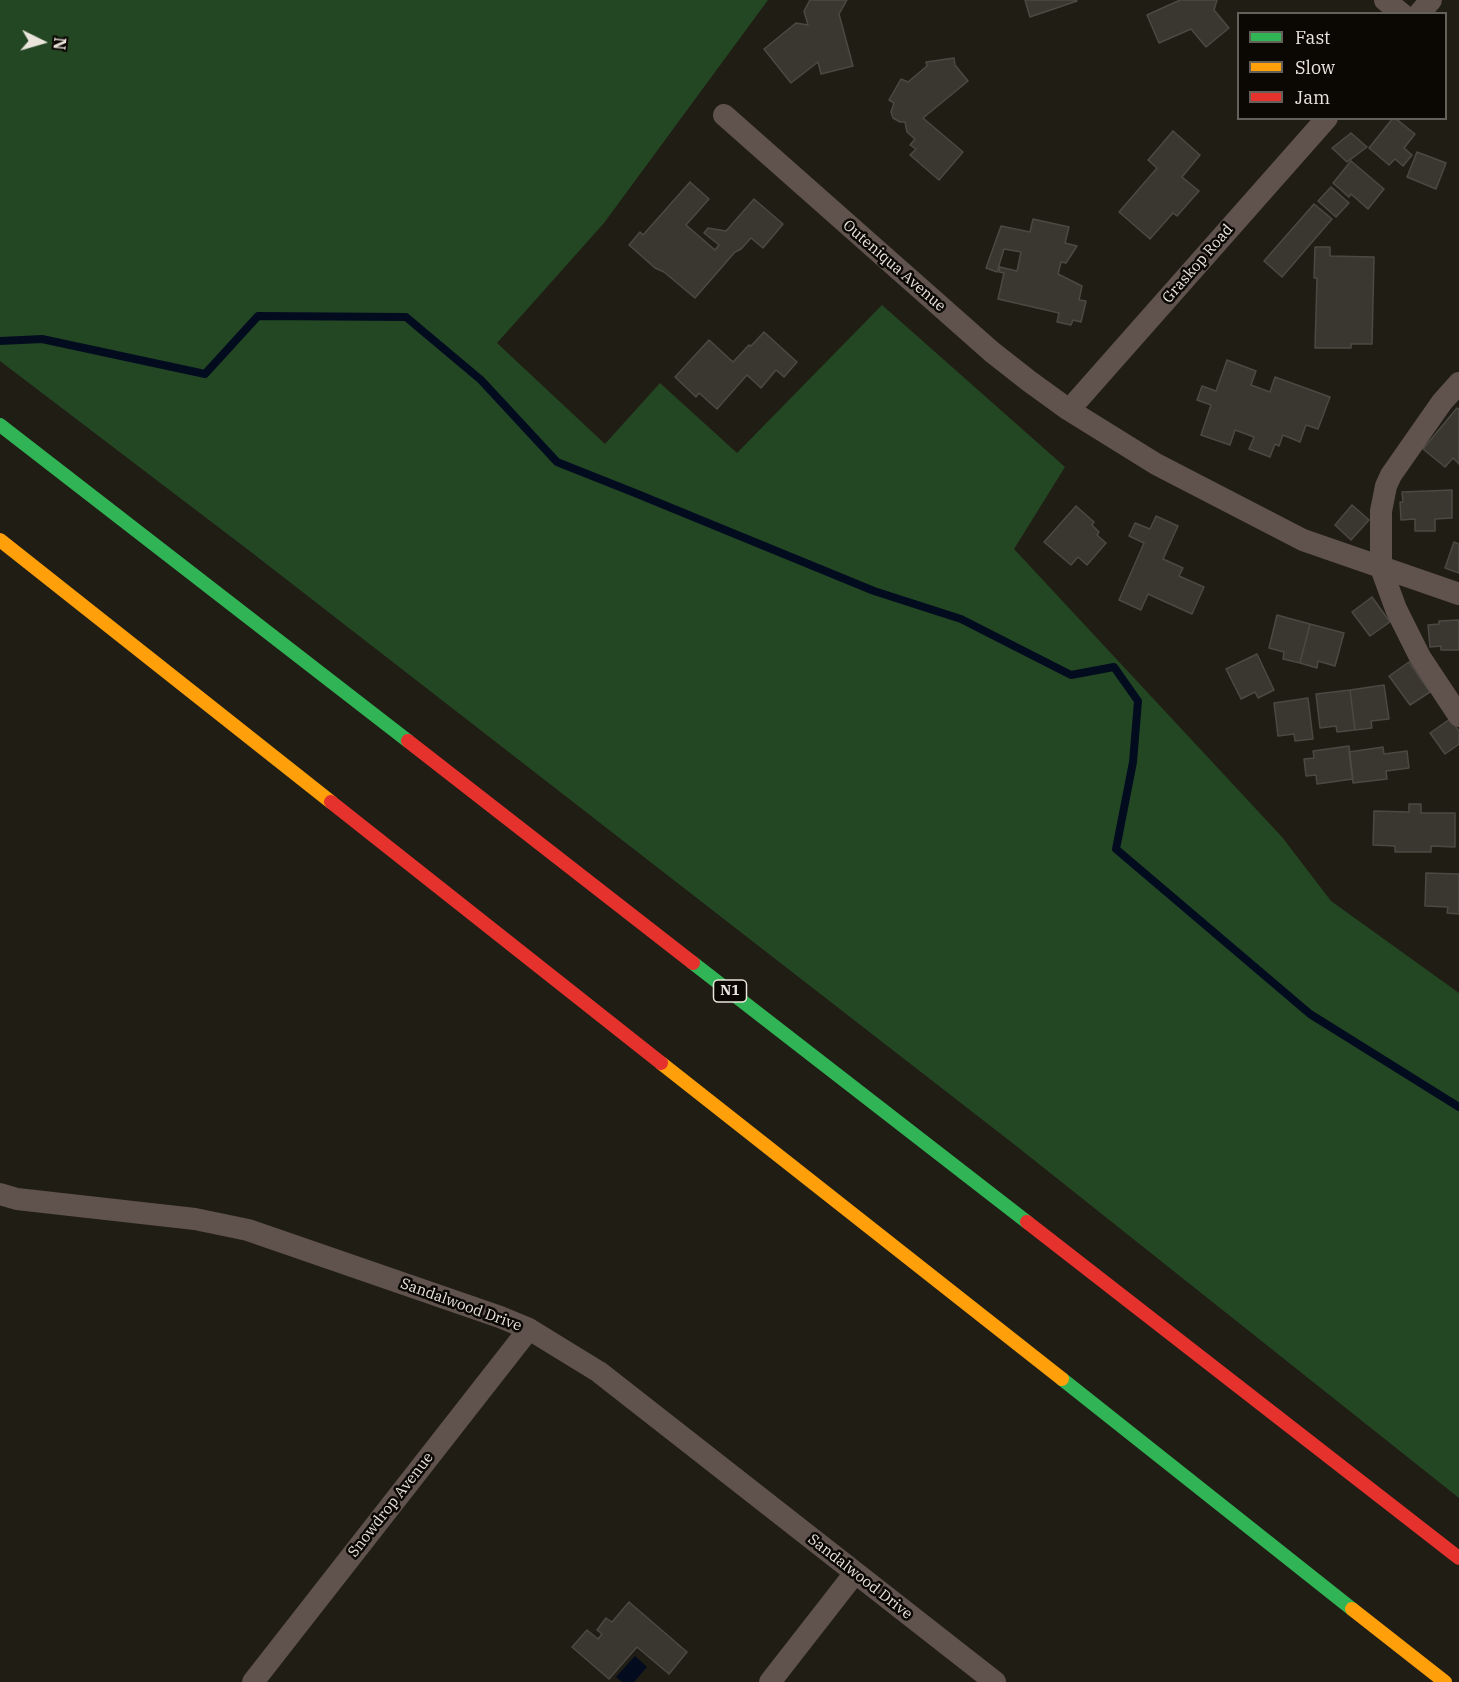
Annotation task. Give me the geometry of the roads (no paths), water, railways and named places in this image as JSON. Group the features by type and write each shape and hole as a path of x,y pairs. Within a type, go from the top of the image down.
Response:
{"highway":[{"name":"N1","path":"0,425 1459,1558"},
{"path":"0,540 1445,1682"}],"street":[{"path":"1385,0 1400,12"},
{"path":"1421,12 1431,0"},
{"name":"Outeniqua Avenue","path":"724,115 992,352 1069,410 1156,464 1303,540 1459,594"},
{"name":"Graskop Road","path":"1069,410 1325,120"},
{"path":"1459,383 1442,402 1391,475 1386,486 1381,511 1381,568 1396,609 1420,657 1459,716"},
{"name":"Sandalwood Drive","path":"0,1194 16,1199 195,1219 248,1230 529,1329 599,1372 995,1682"},
{"name":"Snowdrop Avenue","path":"253,1682 529,1329"},
{"path":"770,1682 855,1573"}],"water":[{"path":"635,1656 647,1667 634,1682 622,1682 616,1677"}],"waterway":[{"path":"0,341 42,339 205,374 258,316 406,317 481,380 557,462 874,591 961,619 1071,675 1114,667 1138,701 1133,762 1116,849 1310,1014 1459,1107"}]}
